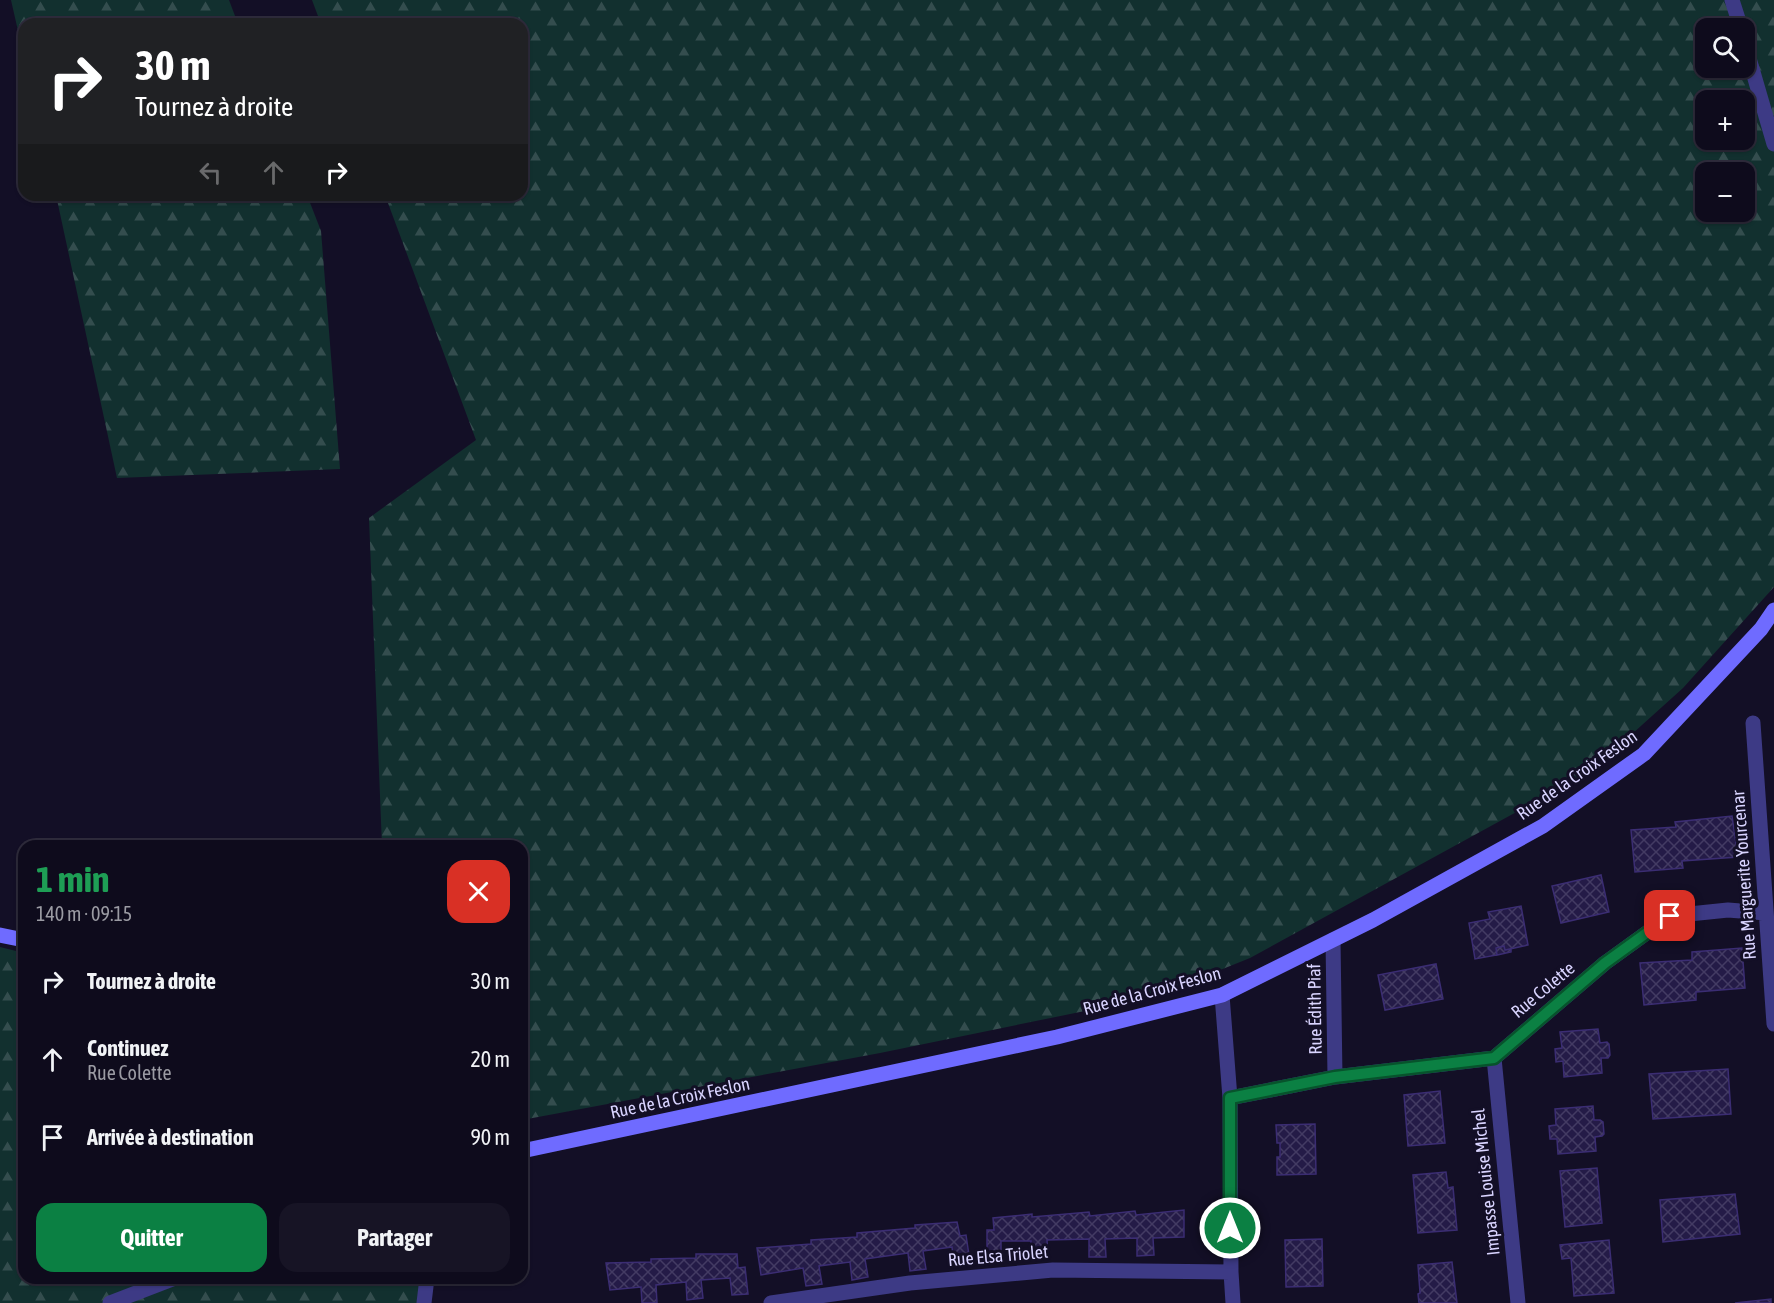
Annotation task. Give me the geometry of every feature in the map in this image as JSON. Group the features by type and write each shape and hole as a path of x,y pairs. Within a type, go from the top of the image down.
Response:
{"street":[{"path":"1732,0 1738,18"},
{"path":"1755,78 1774,144"},
{"name":"Rue de la Croix Feslon","path":"528,1150 1057,1037 1222,995 1373,921 1543,826 1644,754 1761,629 1774,610"},
{"name":"Rue de la Croix Feslon","path":"1761,629 1774,620"},
{"name":"Rue Marguerite Yourcenar","path":"1753,723 1774,1024"},
{"name":"Rue Colette","path":"1494,1058 1605,963 1670,916 1728,910 1766,913"},
{"path":"0,935 18,939"},
{"name":"Rue Édith Piaf","path":"1333,940 1335,1077"},
{"path":"1222,995 1230,1098 1233,1303"},
{"path":"1230,1098 1335,1077 1494,1058"},
{"name":"Impasse Louise Michel","path":"1494,1058 1518,1303"},
{"name":"Rue Elsa Triolet","path":"771,1303 910,1283 1053,1270 1231,1272"},
{"path":"110,1303 159,1284"},
{"path":"424,1303 426,1284"}],"green space":[{"path":"11,0 229,0 236,18 18,18 18,31"},
{"path":"312,0 1774,0 1774,587 1683,688 1591,771 1250,958 1153,997 880,1053 528,1119 528,840 382,840 369,518 476,440 387,201 528,201 528,18 319,18"},
{"path":"57,201 309,201 321,231 340,469 117,478"},
{"path":"0,947 18,952 18,1284 429,1284 430,1303 0,1303"}],"building":[{"path":"1732,816 1738,857 1682,861 1683,868 1635,872 1631,830 1676,827 1675,822"},
{"path":"1601,875 1609,912 1561,923 1552,886"},
{"path":"1521,906 1528,945 1505,950 1504,946 1496,948 1497,955 1475,959 1469,923 1490,919 1488,912"},
{"path":"1504,946 1505,950 1511,949 1511,952 1497,955 1496,948"},
{"path":"1742,948 1745,988 1696,992 1696,1000 1644,1005 1640,963 1692,960 1692,952"},
{"path":"1436,964 1443,999 1385,1010 1378,975"},
{"path":"1598,1029 1600,1043 1609,1044 1610,1055 1608,1058 1601,1058 1602,1073 1564,1077 1563,1061 1556,1062 1555,1049 1562,1048 1560,1032"},
{"path":"1728,1069 1731,1114 1653,1119 1649,1074"},
{"path":"1440,1091 1445,1143 1408,1146 1404,1095"},
{"path":"1593,1106 1594,1120 1603,1122 1604,1134 1595,1137 1596,1151 1558,1154 1557,1139 1550,1139 1549,1126 1556,1125 1555,1109"},
{"path":"1315,1124 1316,1174 1277,1175 1280,1143 1277,1143 1276,1125"},
{"path":"1597,1168 1602,1223 1565,1227 1560,1171"},
{"path":"1446,1172 1448,1188 1453,1187 1457,1230 1418,1233 1413,1175"},
{"path":"1735,1194 1740,1234 1663,1242 1660,1200"},
{"path":"1184,1210 1184,1237 1153,1238 1154,1255 1137,1256 1137,1238 1105,1239 1106,1257 1089,1257 1089,1239 1047,1240 1048,1258 1031,1258 1031,1241 1001,1241 1001,1259 987,1259 987,1230 994,1230 993,1218 1089,1212 1090,1216 1135,1211 1136,1215"},
{"path":"957,1222 960,1236 966,1235 970,1262 954,1264 952,1247 923,1251 926,1269 910,1271 908,1253 865,1259 868,1277 852,1280 850,1262 819,1266 822,1284 806,1286 803,1268 761,1275 757,1248 811,1244 811,1240 857,1237 857,1233"},
{"path":"1322,1239 1323,1286 1286,1287 1285,1240"},
{"path":"1609,1240 1614,1293 1574,1296 1571,1258 1562,1259 1560,1245"},
{"path":"696,1254 737,1254 738,1268 745,1267 748,1294 732,1295 730,1278 701,1280 703,1298 687,1300 686,1282 656,1285 657,1303 642,1303 641,1287 610,1290 606,1263 696,1258"},
{"path":"1452,1262 1457,1303 1419,1303 1418,1265"},
{"path":"1771,1299 1771,1303 1735,1303"}],"route":[{"path":"1230,1228 1230,1098 1335,1077 1494,1058 1605,963 1670,916"}]}
